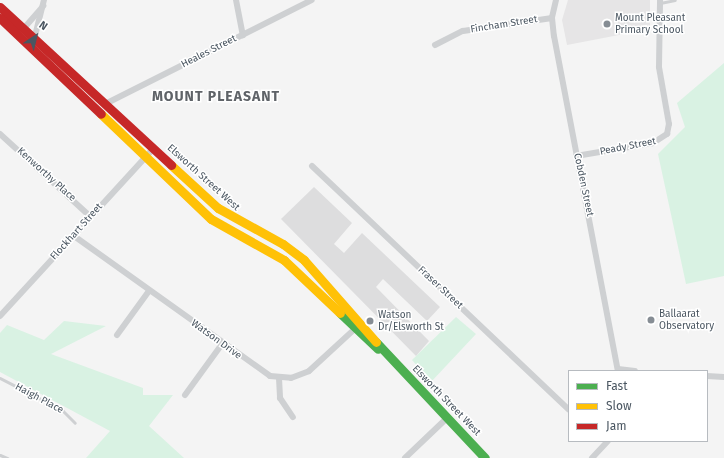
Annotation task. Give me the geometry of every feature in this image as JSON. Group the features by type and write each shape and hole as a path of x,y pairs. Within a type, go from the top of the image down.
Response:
{"street":[{"path":"236,0 243,35"},
{"name":"Heales Street","path":"107,103 312,0"},
{"name":"Cobden Street","path":"556,0 552,18 576,156 618,370"},
{"path":"25,27 44,1"},
{"path":"35,36 44,1"},
{"name":"Peady Street","path":"576,156 657,142 666,136 669,124 659,67 660,1"},
{"name":"Elsworth Street West","path":"0,7 35,36 222,212 298,254 362,323 392,360 485,458"},
{"name":"Elsworth Street West","path":"0,18 145,157 218,224 289,264 354,330 392,360"},
{"name":"Fincham Street","path":"435,45 464,31 552,18"},
{"name":"Kenworthy Place","path":"0,134 91,217"},
{"name":"Flockhart Street","path":"0,316 154,148"},
{"name":"Fraser Street","path":"312,166 568,409"},
{"name":"Watson Drive","path":"74,236 257,370 279,378"},
{"path":"117,335 149,291"},
{"path":"293,417 280,398 279,378 308,371 362,323"},
{"path":"185,395 222,344"},
{"path":"708,376 724,376"},
{"path":"405,458 447,418"},
{"path":"592,458 605,442"}],"lane":[{"path":"660,1 676,0"},
{"name":"Haigh Place","path":"0,378 62,410 75,423"},
{"path":"0,455 7,458"}],"shaded area":[{"name":"Mount Pleasant Primary School","path":"568,0 650,0 650,29 567,45 562,20"}],"green space":[{"path":"724,63 724,276 686,284 658,154 685,127 677,103"},
{"path":"456,317 476,334 431,382 412,360"},
{"path":"64,321 106,326 51,354 143,388 143,395 173,395 149,426 184,458 86,458 110,431 0,372 0,333 7,325 44,340"}],"building":[{"path":"314,187 352,223 334,244 344,253 362,233 440,307 427,321 383,279 376,287 429,341 416,356 281,219"}],"traffic: fast":[{"path":"340,313 378,349"},
{"path":"376,342 485,458"}],"traffic: slow":[{"path":"101,114 211,219 284,260 340,313"},
{"path":"171,165 218,208 283,244 304,260 376,342"}],"traffic: jam":[{"path":"0,7 171,165"},
{"path":"0,18 101,114"}],"place":[{"name":"Mount Pleasant Primary School","path":"607,24"},
{"name":"Ballaarat Observatory","path":"651,320"},
{"name":"Watson Dr/Elsworth St","path":"370,321"}],"district":[{"name":"MOUNT PLEASANT","path":"216,97"}]}
